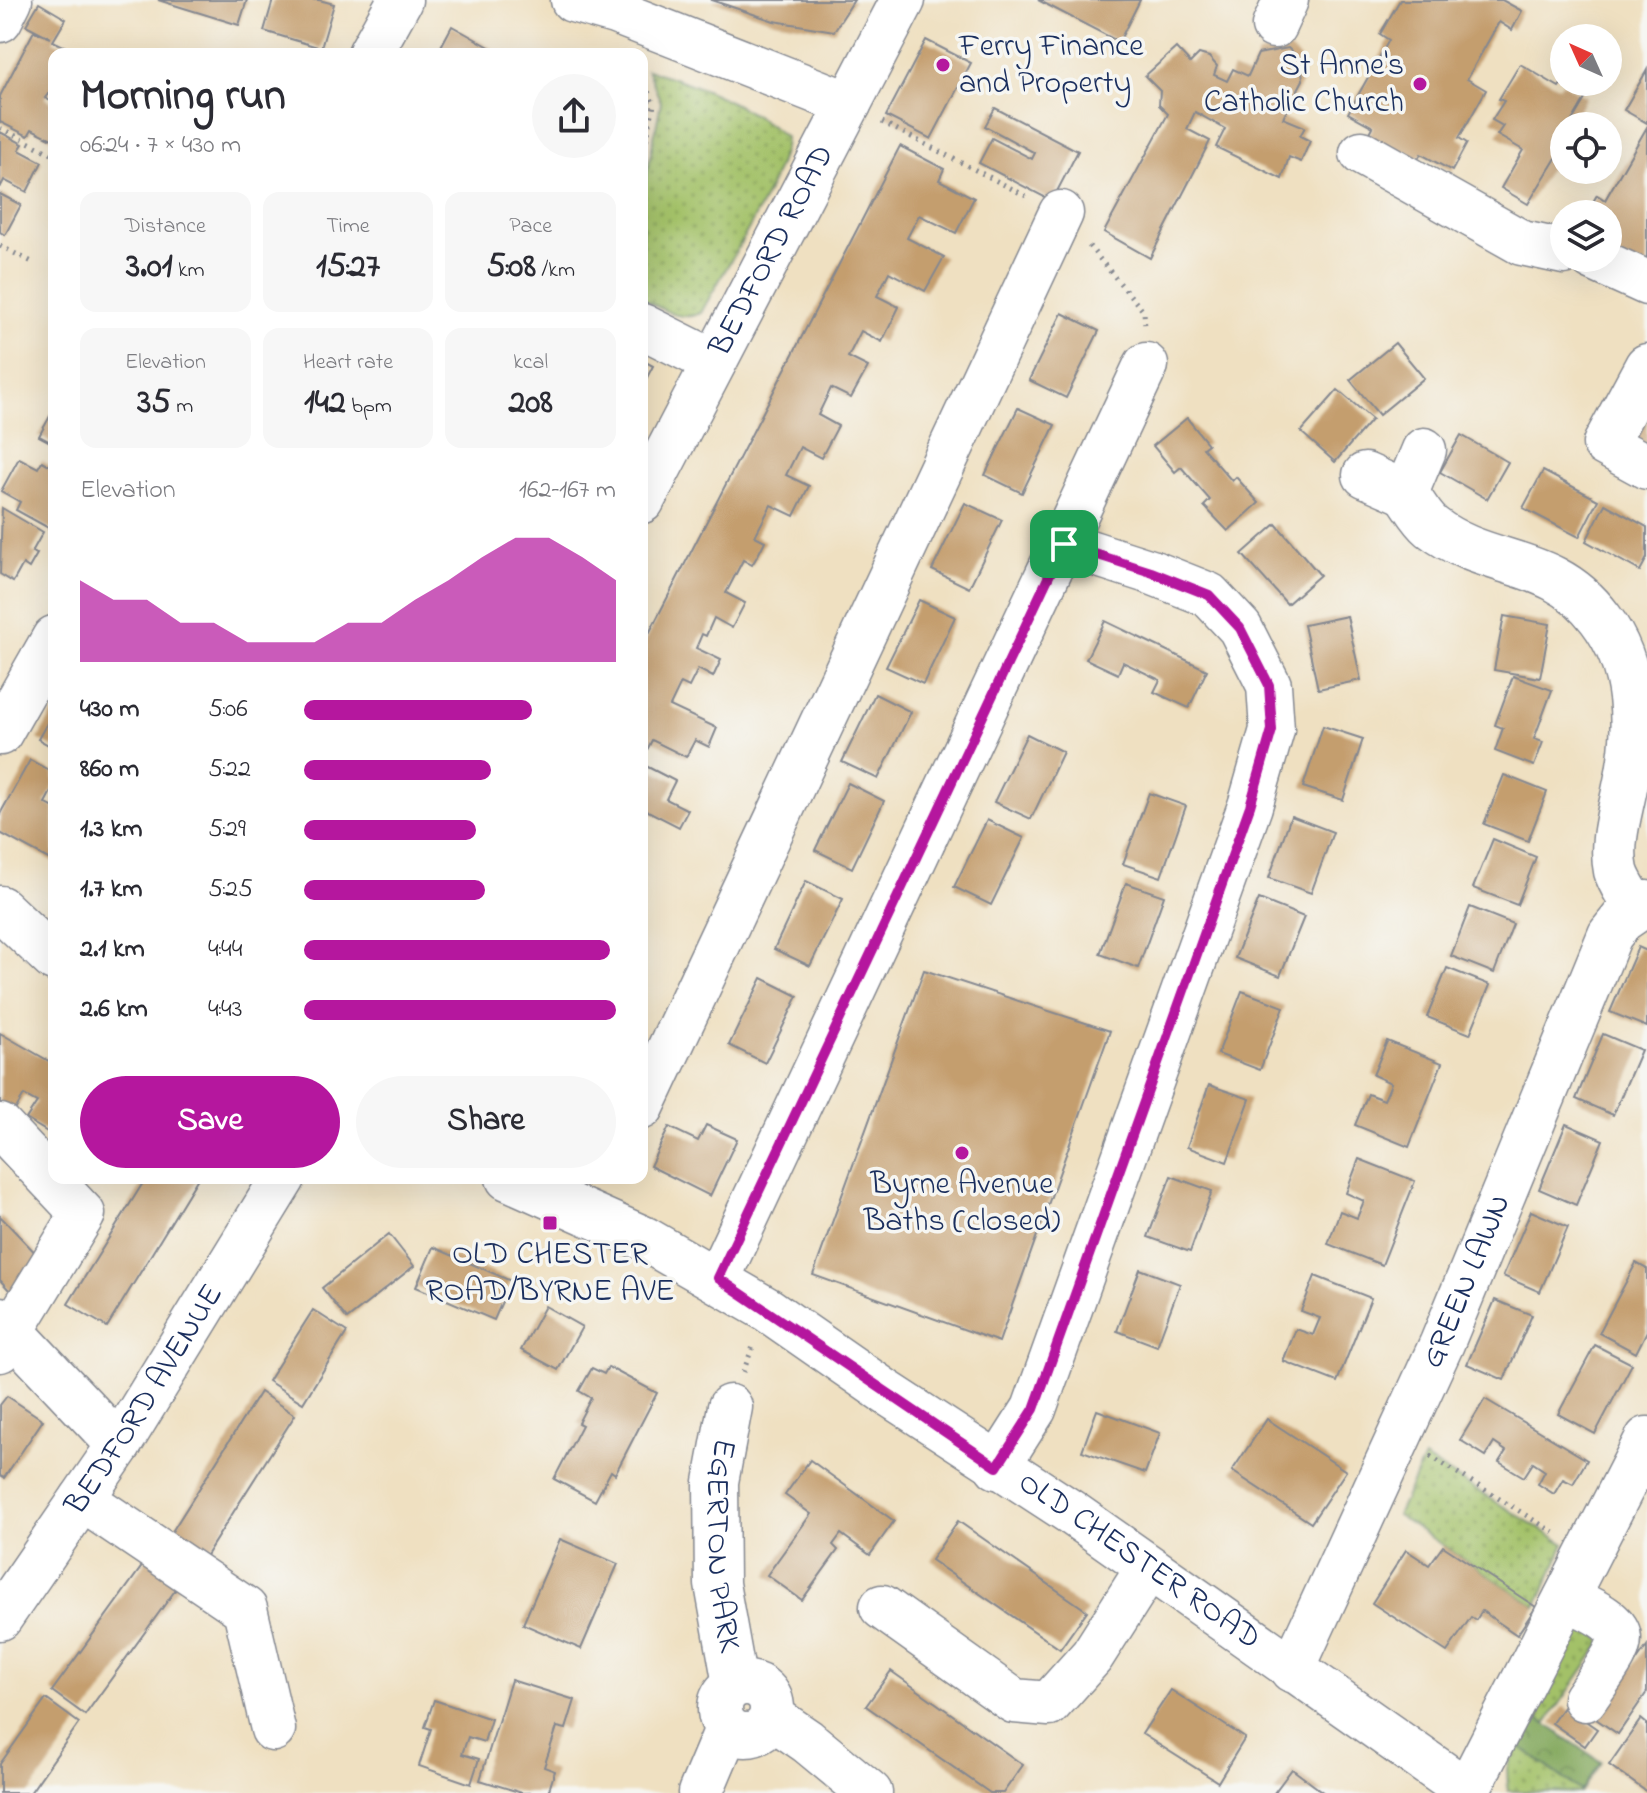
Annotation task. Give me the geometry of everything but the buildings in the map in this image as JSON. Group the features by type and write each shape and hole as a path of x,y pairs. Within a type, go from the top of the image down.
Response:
{"street":[{"path":"0,20 10,0"},
{"path":"373,48 400,0"},
{"path":"573,0 615,12 849,104"},
{"name":"BEDFORD ROAD","path":"648,484 903,0"},
{"path":"1362,153 1522,243 1550,249"},
{"path":"648,1094 1061,213"},
{"path":"1622,272 1647,283"},
{"path":"648,329 714,362"},
{"path":"718,1278 1146,365"},
{"path":"1647,366 1605,444 1647,467"},
{"path":"1406,493 1424,450"},
{"path":"1365,475 1406,493 1431,526 1466,546 1566,582 1601,618 1625,663 1634,712 1630,766 1616,830 1616,871 1641,906"},
{"path":"997,1467 1034,1409 1250,806 1272,730 1269,685 1240,628 1209,595 1151,572 1064,544"},
{"path":"0,733 48,649"},
{"name":"GREEN LAWN","path":"1292,1670 1442,1343 1610,935 1641,906"},
{"path":"0,908 48,953"},
{"path":"0,1126 48,1177"},
{"path":"55,1184 83,1214 4,1333 119,1445"},
{"name":"BEDFORD AVENUE","path":"0,1618 119,1445 279,1184"},
{"name":"OLD CHESTER ROAD","path":"521,1184 645,1239 718,1278 768,1310 997,1467 1072,1513 1468,1792"},
{"name":"EGERTON PARK","path":"730,1407 716,1482 717,1584 735,1684"},
{"path":"1468,1792 1647,1439"},
{"path":"82,1499 245,1609 273,1729"},
{"path":"882,1607 1014,1701 1049,1704 1092,1656 1148,1568"},
{"path":"1566,1598 1600,1613 1617,1626 1621,1637 1618,1651 1585,1699"},
{"name":"EGERTON PARK","path":"700,1793 727,1729 719,1713 722,1696 735,1684 755,1683 771,1697 772,1717 807,1741 870,1793"},
{"path":"727,1729 744,1736 761,1732 772,1717"}],"path":[{"path":"648,91 654,105 648,132"},
{"path":"0,128 48,152"},
{"path":"0,246 32,262"},
{"path":"730,1407 768,1310"},
{"path":"1398,1437 1588,1554"}],"green space":[{"path":"648,70 719,96 785,137 775,175 764,199 701,313 693,316 671,313 648,301 648,168 661,102"},
{"path":"1424,1458 1565,1544 1536,1607 1397,1515"},
{"path":"1589,1623 1602,1642 1546,1724 1537,1718 1528,1723 1578,1630"},
{"path":"1537,1718 1601,1762 1581,1791 1517,1745 1528,1723"},
{"path":"1517,1745 1580,1793 1508,1791 1507,1768"}],"place":[{"name":"Ferry Finance and Property","path":"943,65"},
{"name":"St Anne's Catholic Church","path":"1420,84"},
{"name":"Byrne Avenue Baths (closed)","path":"962,1153"},
{"name":"OLD CHESTER ROAD/BYRNE AVE","path":"550,1223"}],"route":[{"path":"1064,544 1151,572 1209,595 1240,628 1269,685 1272,730 1250,806 1034,1409 997,1467 718,1278 1064,544"}]}
